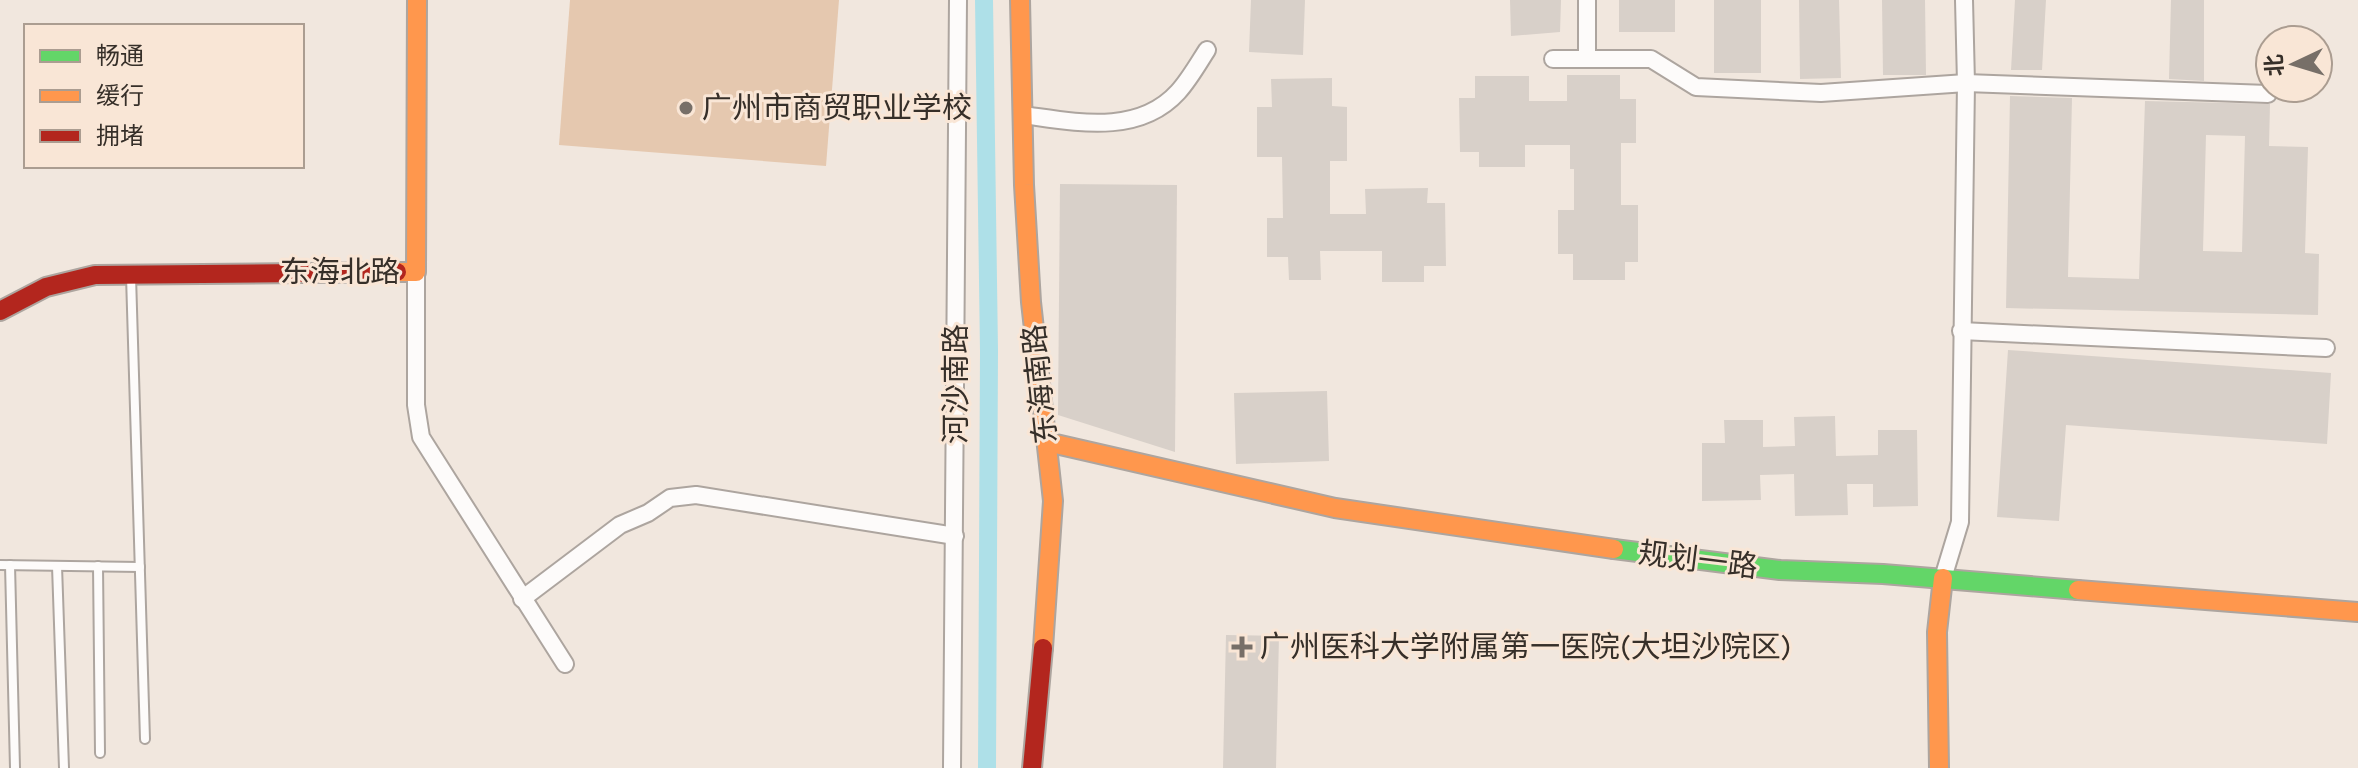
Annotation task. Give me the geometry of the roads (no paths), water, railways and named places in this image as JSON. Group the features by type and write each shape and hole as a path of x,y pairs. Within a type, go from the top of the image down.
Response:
{"street":[{"name":"东海北路","path":"0,311 40,287 95,275 416,272 417,0"},
{"name":"河沙南路","path":"952,768 958,0"},
{"name":"东海南路","path":"1020,0 1031,302 1053,501 1032,768"},
{"path":"1587,0 1587,59"},
{"path":"1939,768 1937,632 1943,578 1960,522 1966,83 1964,0"},
{"path":"1023,115 1096,125 1123,121 1155,110 1178,92 1207,50"},
{"path":"1553,59 1651,59 1696,87 1821,93 1966,83 2254,93"},
{"path":"416,272 416,405 421,437 565,664"},
{"path":"1961,331 2326,348"},
{"name":"规划一路","path":"1047,442 1350,511 1692,561 2358,612"},
{"path":"522,599 620,525 648,513 670,498 696,495 955,536"}],"lane":[{"path":"131,274 145,739"},
{"path":"0,565 140,567"},
{"path":"10,565 15,768"},
{"path":"57,566 64,768"},
{"path":"98,566 100,753"}],"waterway":[{"path":"984,0 989,351 987,768"}],"place":[{"name":"广州市商贸职业学校","path":"686,108"},
{"name":"广州医科大学附属第一医院(大坦沙院区)","path":"1242,647"}]}
